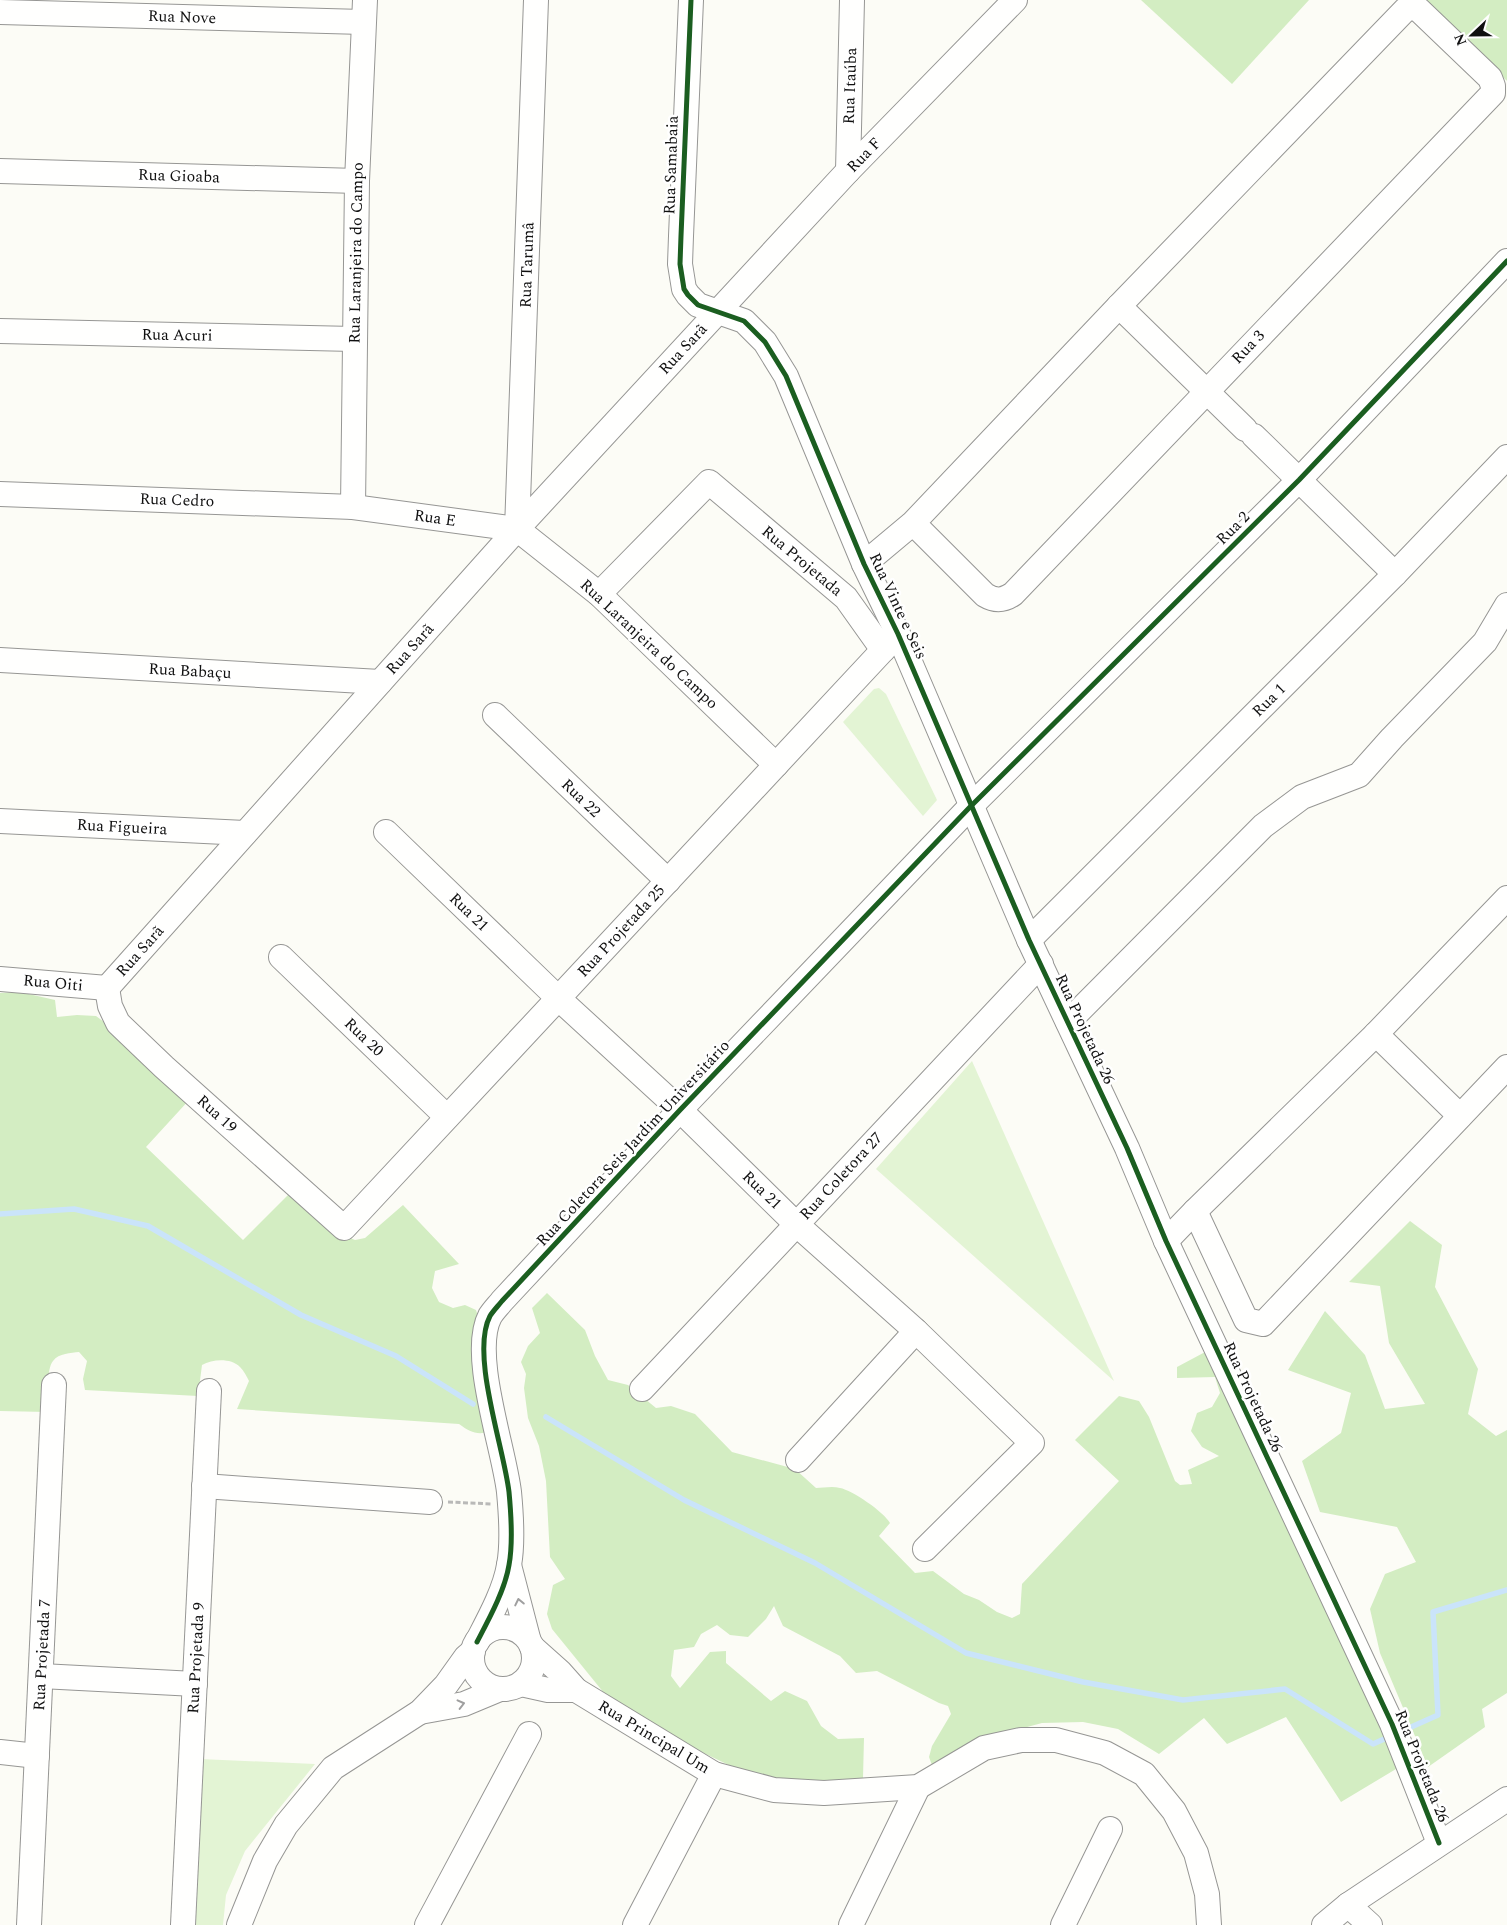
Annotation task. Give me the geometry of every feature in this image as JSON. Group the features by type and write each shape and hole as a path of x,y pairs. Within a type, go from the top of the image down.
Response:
{"street":[{"name":"Rua Tarumâ","path":"517,529 536,0"},
{"name":"Rua Samabaia","path":"691,0 680,264 684,289 688,295 698,305 716,313"},
{"name":"Rua Itaúba","path":"848,171 852,0"},
{"name":"Rua F","path":"716,313 848,171 1015,0"},
{"name":"Rua 3","path":"913,523 985,595 992,599 1008,598 1493,93 1490,78 1419,10 1412,8 1405,10 1119,306"},
{"name":"Rua Laranjeira do Campo","path":"353,507 357,181 364,11"},
{"name":"Rua Nove","path":"0,12 364,11"},
{"name":"Rua Gioaba","path":"0,171 357,181"},
{"name":"Rua 2","path":"970,807 1299,480 1507,262"},
{"path":"864,564 913,523 1119,306 1394,574"},
{"name":"Rua Sarã","path":"107,988 517,529 716,313"},
{"name":"Rua Vinte e Seis","path":"716,313 744,321 765,342 786,376 864,564 890,642 965,788 970,807 1041,964"},
{"name":"Rua Acuri","path":"0,331 354,339"},
{"name":"Rua 1","path":"1029,940 1394,574 1507,457"},
{"name":"Rua Projetada","path":"599,594 709,482 846,598 890,642"},
{"name":"Rua Cedro","path":"0,494 353,507"},
{"name":"Rua E","path":"353,507 517,529"},
{"name":"Rua Laranjeira do Campo","path":"517,529 599,594 776,765"},
{"path":"1068,1022 1263,826 1302,797 1359,775 1485,642 1507,605"},
{"name":"Rua Projetada 25","path":"344,1228 890,642"},
{"name":"Rua Babaçu","path":"0,660 380,682"},
{"name":"Rua 22","path":"494,715 668,881"},
{"name":"Rua Coletora Seis Jardim Universitário","path":"509,1565 509,1491 484,1370 485,1336 490,1317 502,1301 680,1110 970,807"},
{"name":"Rua Figueira","path":"0,821 245,833"},
{"name":"Rua 21","path":"386,832 558,998 680,1110 796,1224 916,1331 1032,1443 926,1549"},
{"path":"1166,1241 1376,1034 1507,898"},
{"name":"Rua 20","path":"282,957 447,1118"},
{"name":"Rua Projetada 26","path":"1041,964 1126,1148 1166,1241 1396,1734 1439,1843"},
{"name":"Rua Coletora 27","path":"642,1389 1041,964"},
{"name":"Rua Oiti","path":"0,979 107,988"},
{"name":"Rua 19","path":"107,988 110,1006 118,1022 344,1228"},
{"path":"1376,1034 1460,1116"},
{"path":"1195,1211 1246,1320 1263,1324 1507,1066"},
{"path":"798,1460 916,1331"},
{"name":"Rua Projetada 7","path":"29,1925 54,1385"},
{"name":"Rua Projetada 9","path":"183,1925 209,1391"},
{"path":"204,1486 430,1502"},
{"path":"420,1712 464,1704 510,1687 528,1677 533,1667 534,1657 509,1565"},
{"path":"509,1565 490,1616 475,1646 472,1661 475,1672 481,1680 490,1686 576,1690"},
{"path":"239,1925 264,1861 286,1825 333,1768 420,1712 446,1685 483,1634 501,1626 520,1632 530,1643"},
{"name":"Rua Principal Um","path":"530,1643 576,1690 714,1774 774,1790 824,1793 918,1787 984,1748 1021,1740 1056,1740 1105,1753 1144,1774 1174,1811 1196,1853 1207,1894 1209,1925"},
{"path":"41,1676 195,1684"},
{"path":"427,1925 529,1734"},
{"path":"0,1752 37,1756"},
{"path":"635,1925 714,1774"},
{"path":"851,1925 918,1787"},
{"path":"1324,1925 1348,1905 1507,1799"},
{"path":"1063,1925 1110,1829"},
{"path":"1348,1905 1370,1925"}],"path":[{"path":"430,1502 510,1504"}],"green space":[{"path":"1141,0 1309,0 1232,84"},
{"path":"1424,0 1507,0 1507,81"},
{"path":"879,688 886,694 937,800 923,816 843,722 874,689"},
{"path":"20,992 55,1000 57,1017 96,1016 127,1039 190,1099 146,1147 243,1240 291,1192 345,1236 355,1240 365,1238 403,1205 459,1264 435,1271 432,1288 439,1302 453,1308 465,1305 476,1310 480,1323 489,1432 473,1432 459,1424 237,1409 249,1381 240,1367 227,1361 216,1361 202,1365 198,1396 85,1390 83,1379 87,1361 79,1352 58,1356 53,1361 48,1378 47,1412 0,1411 0,993"},
{"path":"972,1061 1114,1381 876,1169"},
{"path":"1410,1221 1442,1245 1435,1287 1478,1369 1468,1414 1496,1436 1507,1430 1507,1693 1482,1709 1485,1727 1428,1767 1380,1653 1370,1609 1385,1574 1416,1562 1397,1527 1320,1512 1302,1461 1341,1433 1351,1393 1288,1370 1325,1311 1365,1355 1385,1409 1425,1404 1389,1343 1380,1286 1349,1282"},
{"path":"547,1293 585,1330 595,1356 608,1380 628,1385 656,1408 671,1406 695,1414 732,1452 795,1469 816,1488 840,1488 860,1497 887,1518 890,1523 879,1536 915,1573 933,1571 964,1594 1012,1618 1020,1614 1022,1584 1119,1481 1075,1440 1119,1396 1139,1401 1149,1417 1175,1481 1180,1485 1192,1484 1188,1470 1219,1456 1202,1447 1191,1431 1197,1413 1212,1407 1220,1393 1215,1377 1177,1378 1177,1367 1207,1351 1406,1763 1341,1802 1286,1717 1227,1744 1204,1718 1159,1754 1118,1729 1083,1722 1042,1723 1012,1731 933,1768 929,1757 932,1746 951,1714 948,1706 877,1671 856,1673 840,1656 783,1626 774,1606 766,1619 748,1637 730,1635 717,1625 701,1634 694,1647 674,1650 671,1676 680,1688 710,1652 726,1651 726,1663 771,1701 785,1691 807,1701 821,1726 838,1739 864,1738 863,1778 847,1784 756,1778 691,1747 604,1693 552,1629 547,1614 553,1585 565,1579 550,1557 546,1481 539,1446 528,1418 524,1388 526,1374 521,1362 528,1346 540,1333 532,1308"},
{"path":"200,1759 315,1764 245,1851 226,1895 223,1925 192,1925"}],"waterway":[{"path":"0,1214 74,1209 148,1226 301,1315 396,1356 473,1404"},
{"path":"546,1417 684,1500 815,1563 966,1653 1083,1682 1183,1700 1285,1689 1373,1744 1391,1736"},
{"path":"1400,1732 1438,1715 1433,1612 1507,1590"}],"cycle path":[{"path":"691,0 680,264 684,289 698,305 744,321 765,342 786,376 864,564 898,634 1029,940 1127,1148 1166,1241 1392,1724 1439,1843"},
{"path":"477,1642 504,1584 511,1548 509,1492 486,1377 485,1333 490,1316 680,1110 970,807 1299,480 1507,261"}]}
